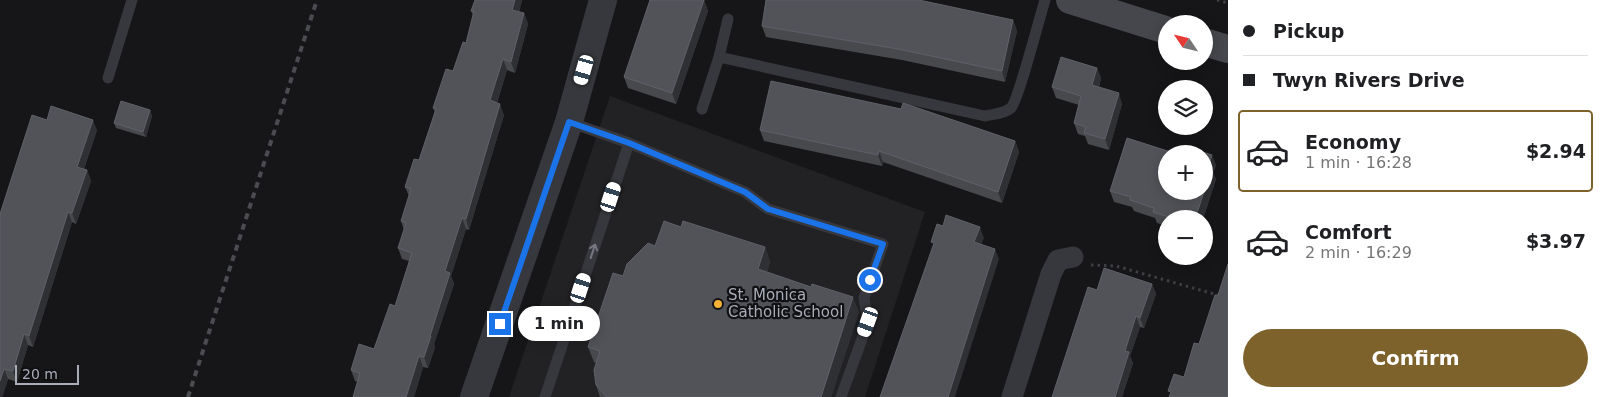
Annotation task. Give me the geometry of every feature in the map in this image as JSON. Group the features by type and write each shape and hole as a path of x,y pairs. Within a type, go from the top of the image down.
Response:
{"main road":[{"path":"1070,0 1158,28"},
{"path":"1213,45 1228,49"}],"street":[{"path":"474,397 569,122 603,0"},
{"path":"1012,397 1051,274 1058,260 1073,257"}],"lane":[{"path":"108,78 132,0"},
{"path":"719,57 985,116 1002,113 1012,107 1045,0"},
{"path":"702,109 719,57 728,19"},
{"path":"569,122 629,143 745,192 768,209 883,244 864,298 868,322 841,397"},
{"path":"545,397 629,143"}],"path":[{"path":"1217,0 1228,4"},
{"path":"1073,257 1079,265 1116,266 1228,298"}],"shaded area":[{"name":"St. Monica Catholic School","path":"610,96 925,212 865,397 509,397"}],"building":[{"path":"475,0 515,0 512,10 524,13 511,62 503,59 490,100 500,104 466,219 462,218 445,271 450,273 431,336 424,357 419,356 406,397 353,397 360,373 351,370 359,344 374,349 390,304 395,306 412,253 398,248 406,223 401,221 411,189 405,187 414,159 419,160 436,109 433,108 446,69 453,71 463,42 466,43 474,11 471,11"},
{"path":"650,0 704,0 672,93 624,77"},
{"path":"766,0 919,0 1013,20 1002,71 898,49 762,26"},
{"path":"1061,57 1097,68 1092,85 1119,93 1105,139 1084,133 1086,127 1074,123 1081,96 1052,87"},
{"path":"771,81 901,109 903,103 1015,141 998,192 879,151 878,155 760,130"},
{"path":"121,101 150,110 143,132 114,123"},
{"path":"51,106 93,120 77,167 87,170 72,213 68,212 29,336 24,334 13,371 4,369 0,381 0,214 32,115 47,120"},
{"path":"1127,138 1158,148 1158,200 1201,200 1198,210 1158,210 1158,214 1153,212 1154,208 1130,200 1131,197 1110,191"},
{"path":"946,215 980,227 974,242 995,249 948,397 880,397 934,243 931,242 937,224 943,226"},
{"path":"664,221 681,227 683,221 765,247 758,269 811,287 812,284 853,297 821,397 607,397 596,385 594,370 600,351 588,347 613,273 623,276 627,264 648,243 655,246"},
{"path":"1228,264 1228,397 1169,397 1171,392 1168,391 1174,374 1184,377 1194,343 1199,344 1215,295 1218,295"},
{"path":"1104,268 1152,284 1140,318 1136,316 1125,351 1129,352 1115,397 1052,397 1088,287 1097,290"}],"railway":[{"path":"188,397 317,0"}],"place":[{"name":"St. Monica Catholic School","path":"718,304"}],"route":[{"path":"500,324 569,122 629,143 745,192 768,209 883,244 870,280"}]}
